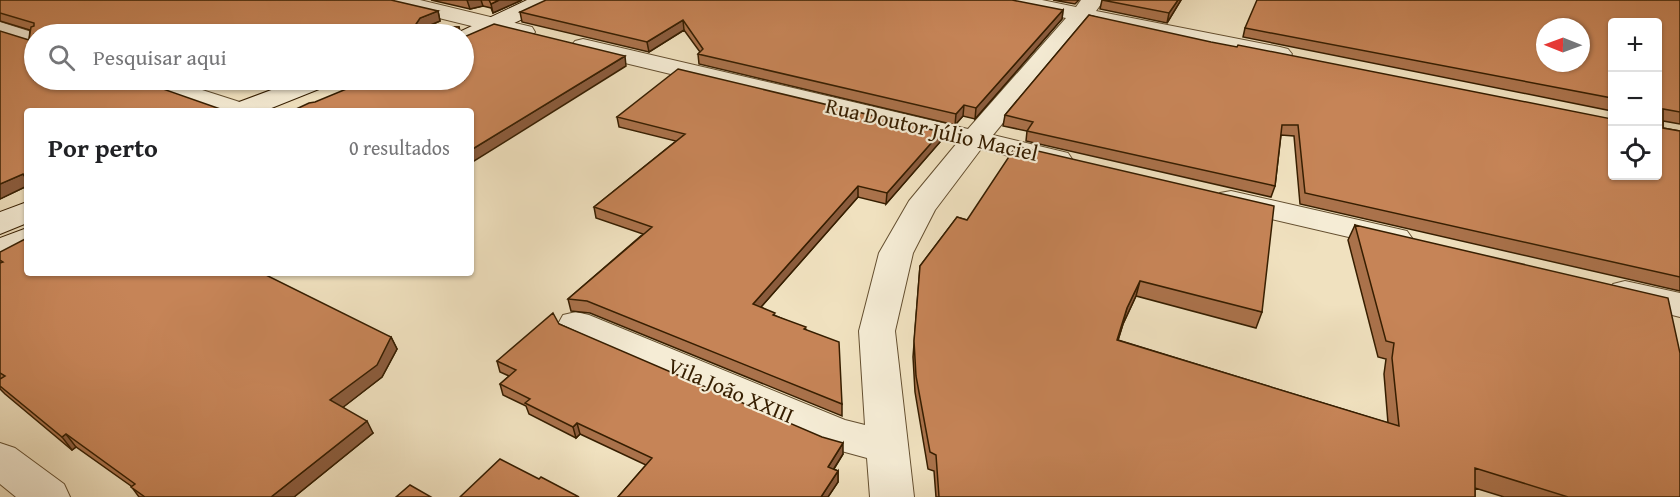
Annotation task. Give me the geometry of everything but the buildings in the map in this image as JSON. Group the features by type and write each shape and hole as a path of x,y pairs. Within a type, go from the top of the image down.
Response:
{"street":[{"name":"Rua Doutor Júlio Maciel","path":"394,0 467,24"},
{"path":"476,27 512,0"},
{"path":"476,27 544,0"},
{"path":"1009,0 1087,7 1301,58"},
{"path":"892,497 877,331 896,253 920,208 974,140 1087,7"},
{"name":"Rua Doutor Júlio Maciel","path":"476,27 550,38 1078,164"},
{"path":"0,29 24,37"},
{"path":"178,90 231,108"},
{"path":"251,108 315,90"},
{"path":"300,108 324,90"},
{"path":"1206,194 1425,245"},
{"path":"0,224 24,212"},
{"path":"0,250 24,239"},
{"path":"1599,286 1680,305"},
{"name":"Vila João XXIII","path":"576,324 838,435 889,447"},
{"path":"0,460 48,497"}]}
